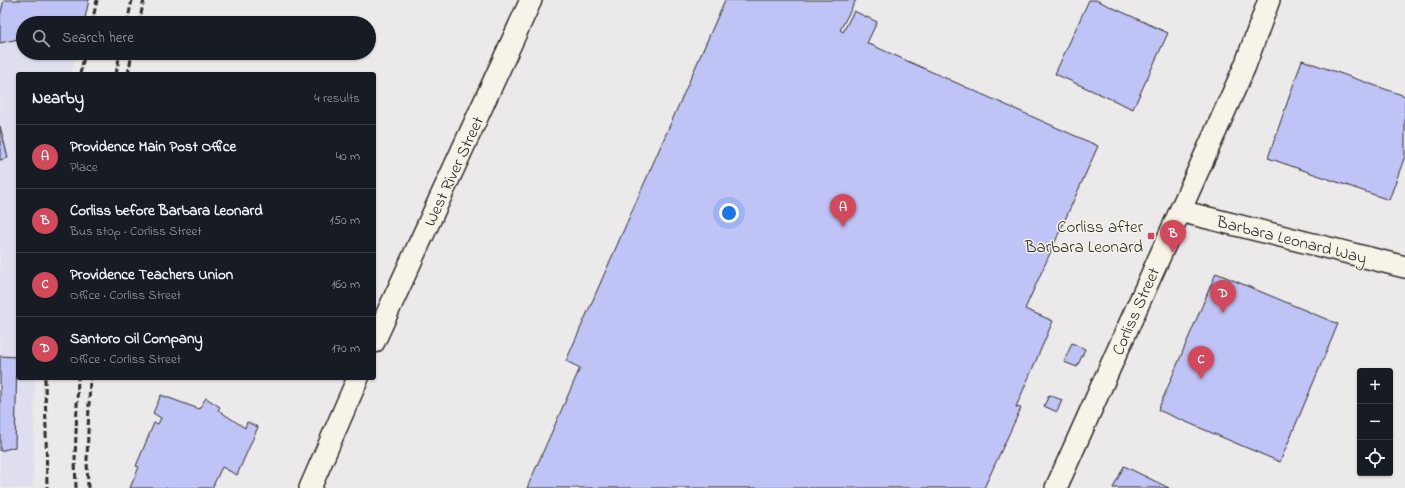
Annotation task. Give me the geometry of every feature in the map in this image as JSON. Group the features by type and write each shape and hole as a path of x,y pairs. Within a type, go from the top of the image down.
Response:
{"street":[{"name":"West River Street","path":"376,338 531,0"},
{"name":"Corliss Street","path":"1056,488 1245,66 1269,0"},
{"name":"Barbara Leonard Way","path":"1180,211 1405,267"},
{"path":"310,488 357,380"}],"shaded area":[{"path":"0,0 89,0 86,16 16,16 16,60 74,60 71,72 16,72 16,380 35,380 33,488 3,488 0,480"}],"building":[{"path":"4,0 89,0 86,16 16,16 16,40 0,43 0,16"},
{"path":"725,0 856,0 840,30 843,32 854,11 877,22 867,43 1098,146 1025,309 1053,321 1016,407 1021,408 984,488 527,488 580,368 566,361"},
{"path":"1089,0 1096,0 1168,33 1133,109 1055,74"},
{"path":"1302,60 1405,96 1405,156 1389,200 1268,158"},
{"path":"0,126 8,158 0,160"},
{"path":"1216,273 1338,324 1280,462 1158,410"},
{"path":"1072,343 1085,349 1077,367 1064,362"},
{"path":"0,356 16,357 15,447 0,451"},
{"path":"161,395 199,409 206,398 220,407 218,410 245,428 247,422 258,427 237,475 222,467 212,488 130,488 139,467 136,466 154,423 158,424 161,418 153,413"},
{"path":"1049,395 1062,400 1057,412 1044,406"},
{"path":"1124,466 1169,488 1113,488"}],"railway":[{"path":"94,16 97,0"},
{"path":"129,16 132,0"},
{"path":"141,16 144,0"},
{"path":"80,72 83,60"},
{"path":"116,72 119,60"},
{"path":"128,72 131,60"},
{"path":"45,380 47,488"},
{"path":"76,488 75,460 78,380"},
{"path":"88,488 87,460 90,380"}],"place":[{"name":"Providence Main Post Office","path":"843,227"},
{"name":"Corliss after Barbara Leonard","path":"1151,236"},
{"name":"Corliss before Barbara Leonard","path":"1173,253"},
{"name":"Santoro Oil Company","path":"1223,313"},
{"name":"Providence Teachers Union","path":"1201,379"}]}
